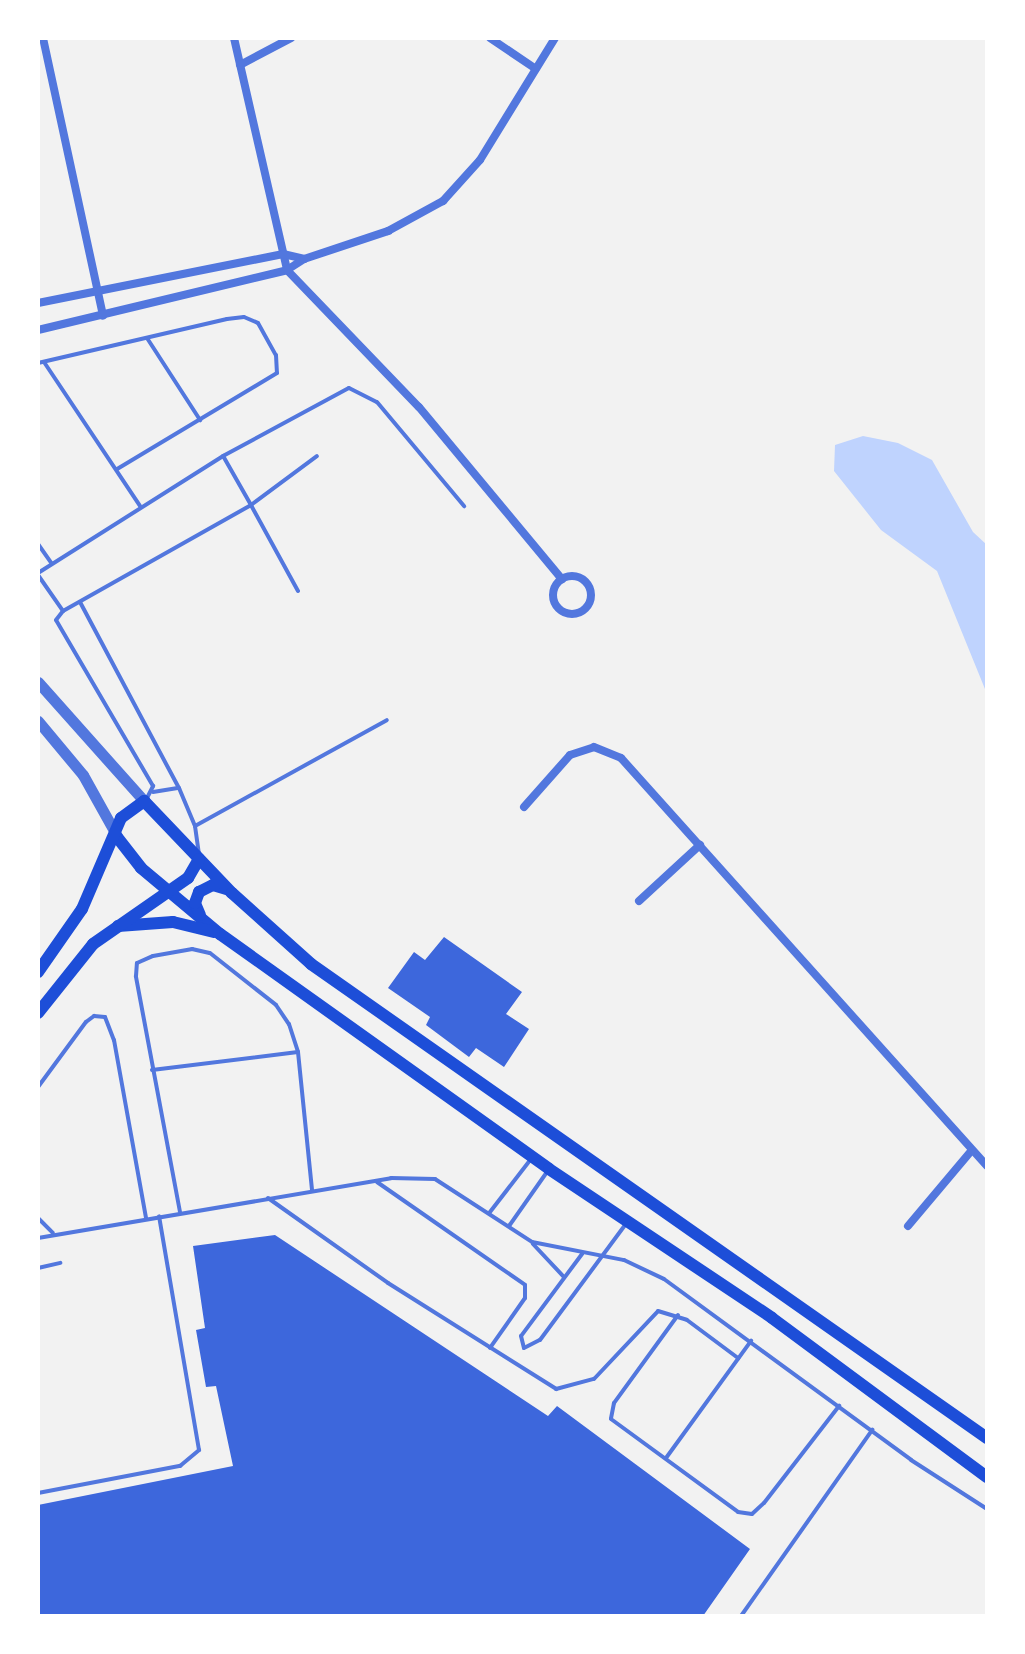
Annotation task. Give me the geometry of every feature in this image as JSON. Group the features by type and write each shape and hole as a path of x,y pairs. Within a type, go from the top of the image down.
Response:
{"main road":[{"path":"38,972 82,909 117,837 125,813 149,797 199,859 311,964 987,1438"},
{"path":"117,837 141,868 220,934 533,1158 772,1318 987,1477"},
{"path":"38,1013 75,962 115,926 188,878 199,859"},
{"path":"202,919 195,903 199,892 217,885 232,893"},
{"path":"115,926 173,922 220,934"}],"street":[{"path":"43,38 103,316"},
{"path":"234,38 287,270 419,407 562,579"},
{"path":"240,65 291,38"},
{"path":"490,38 536,69"},
{"path":"38,330 287,270 304,259 388,231 443,201 480,160 555,38"},
{"path":"38,303 283,254 304,259"},
{"path":"571,576 588,585 589,604 582,612 563,612 555,605 555,586 562,579 571,576"},
{"path":"38,682 149,797"},
{"path":"38,721 83,775 117,837"},
{"path":"524,807 570,755 594,747 607,749 636,772 987,1166"},
{"path":"639,901 700,845"},
{"path":"908,1226 972,1150"}],"lane":[{"path":"117,469 277,373 276,355 258,323 244,317 41,362 140,506"},
{"path":"147,338 200,420"},
{"path":"63,611 38,574 140,506 223,456 349,388 377,402 464,506"},
{"path":"223,456 298,591"},
{"path":"179,788 149,797 58,627 63,611 251,505 317,456"},
{"path":"38,544 52,564"},
{"path":"80,602 179,788 195,826 199,859"},
{"path":"195,826 387,720"},
{"path":"180,1212 152,1070 137,963 192,949 210,953 276,1005 298,1052 312,1191"},
{"path":"38,1087 86,1022 94,1016 105,1017 114,1040 146,1218"},
{"path":"152,1070 298,1052"},
{"path":"490,1212 533,1158"},
{"path":"509,1226 549,1169"},
{"path":"38,1238 375,1181 435,1179 532,1242 564,1277"},
{"path":"375,1181 525,1285 525,1298 490,1349"},
{"path":"268,1198 490,1349 556,1389 572,1389 594,1379 652,1313 678,1315 738,1358"},
{"path":"38,1493 180,1466 199,1450 159,1216"},
{"path":"38,1218 54,1234"},
{"path":"583,1253 521,1336 524,1348 540,1340 627,1223"},
{"path":"532,1242 638,1264 664,1279 987,1509"},
{"path":"38,1268 60,1263"},
{"path":"678,1315 609,1415 614,1424 748,1515 764,1503 839,1406"},
{"path":"666,1459 751,1341"},
{"path":"741,1616 872,1430"}],"water":[{"path":"863,436 898,443 932,460 973,532 987,545 987,694 937,571 881,530 834,471 835,445"}],"building":[{"path":"444,937 522,992 506,1014 529,1029 504,1067 476,1048 469,1057 426,1025 430,1017 388,988 414,952 425,960"},
{"path":"275,1235 548,1416 557,1406 750,1549 703,1616 38,1616 38,1505 233,1466 216,1386 206,1387 196,1330 205,1328 193,1246"}]}
